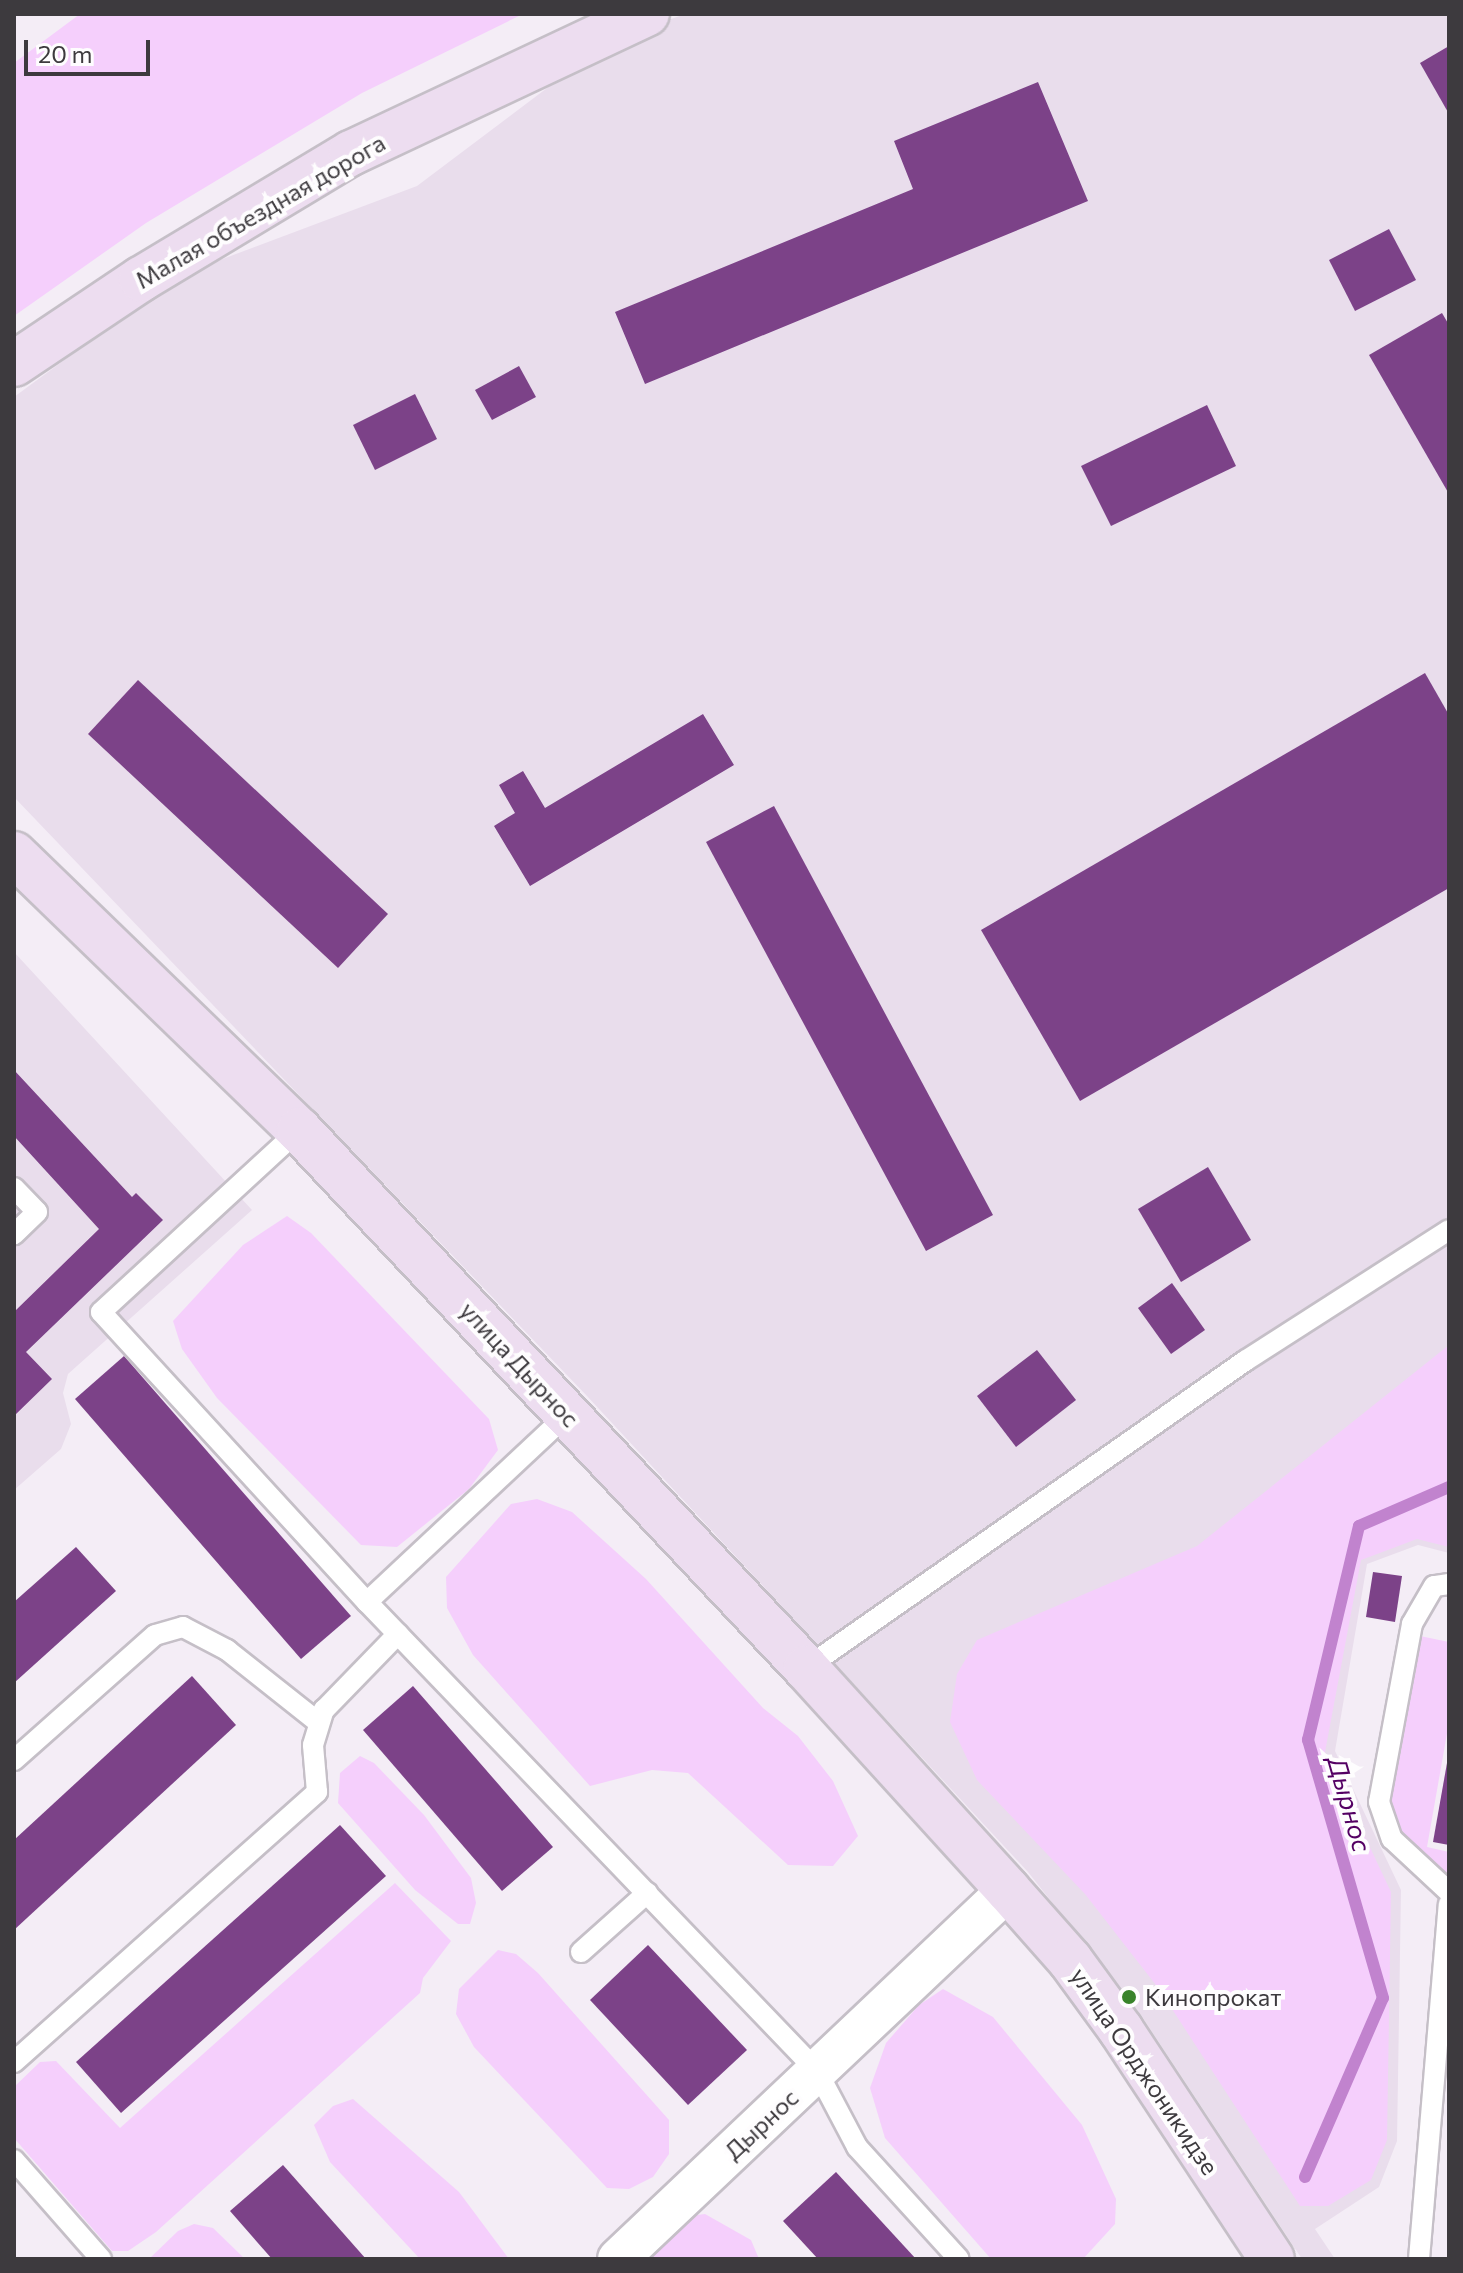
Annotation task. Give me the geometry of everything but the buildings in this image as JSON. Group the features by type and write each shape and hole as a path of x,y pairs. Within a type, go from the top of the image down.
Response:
{"main road":[{"name":"Малая объездная дорога","path":"14,364 141,279 351,153 647,14"},
{"name":"улица Дырнос","path":"14,854 299,1130 806,1668 1008,1890"},
{"name":"улица Орджоникидзе","path":"1008,1890 1070,1960 1121,2030 1272,2259"}],"street":[{"name":"Дырнос","path":"618,2259 1008,1890"}],"lane":[{"path":"299,1130 101,1312 367,1602 817,2071 857,2147 959,2259"},
{"path":"14,1188 37,1212 14,1234"},
{"path":"806,1668 1245,1361 1449,1230"},
{"path":"367,1602 568,1414"},
{"path":"1449,1584 1434,1586 1412,1624 1379,1802 1392,1839 1449,1892"},
{"path":"14,1760 155,1635 183,1627 227,1650 319,1723"},
{"path":"14,2062 317,1792 313,1745 324,1710 398,1634"},
{"path":"581,1952 647,1893"},
{"path":"1419,2259 1449,1904"},
{"path":"14,2160 101,2259"}],"shaded area":[{"path":"80,14 523,14 362,93 146,223 14,316 14,63"},
{"path":"685,14 1449,14 1449,1553 1418,1545 1367,1564 1335,1751 1401,1890 1397,2141 1379,2187 1315,2229 1335,2259 1302,2259 1141,2015 1028,1872 587,1396 14,797 14,397 180,275 417,186 608,42"},
{"path":"14,952 252,1210 68,1374 63,1393 71,1424 61,1449 14,1490"},
{"path":"287,1216 311,1233 489,1419 498,1450 469,1489 397,1547 361,1545 217,1398 182,1349 173,1321 243,1245"},
{"path":"1449,1345 1449,1547 1417,1539 1361,1560 1325,1752 1391,1892 1387,2140 1371,2180 1328,2206 1300,2206 1159,1989 1085,1894 977,1780 950,1722 957,1674 977,1640 1197,1546"},
{"path":"537,1499 572,1512 646,1579 763,1708 798,1736 833,1781 858,1836 833,1866 788,1865 688,1773 652,1770 590,1786 473,1655 447,1608 446,1577 511,1504"},
{"path":"1420,1636 1449,1642 1449,1722 1427,1847 1449,1852 1449,1883 1395,1826 1388,1796"},
{"path":"360,1756 374,1763 424,1815 471,1878 476,1903 470,1924 458,1924 415,1890 338,1803 340,1773"},
{"path":"395,1883 451,1941 423,1978 420,1993 156,2232 128,2251 112,2251 14,2138 14,2087 40,2062 56,2061 120,2128"},
{"path":"498,1950 516,1954 538,1973 669,2120 669,2154 653,2177 629,2189 607,2188 474,2047 456,2014 459,1989"},
{"path":"943,1989 993,2017 1082,2125 1116,2199 1115,2224 1083,2259 991,2259 885,2138 870,2088 886,2043 919,2005"},
{"path":"353,2099 459,2192 509,2259 420,2259 330,2162 314,2125 333,2106"},
{"path":"705,2214 751,2240 759,2259 641,2259 689,2216"},
{"path":"194,2224 213,2228 245,2259 149,2259 178,2231"}],"waterway":[{"name":"Дырнос","path":"1305,2177 1383,1998 1308,1740 1359,1526 1449,1487"}],"place":[{"name":"Кинопрокат","path":"1129,1997"}]}
